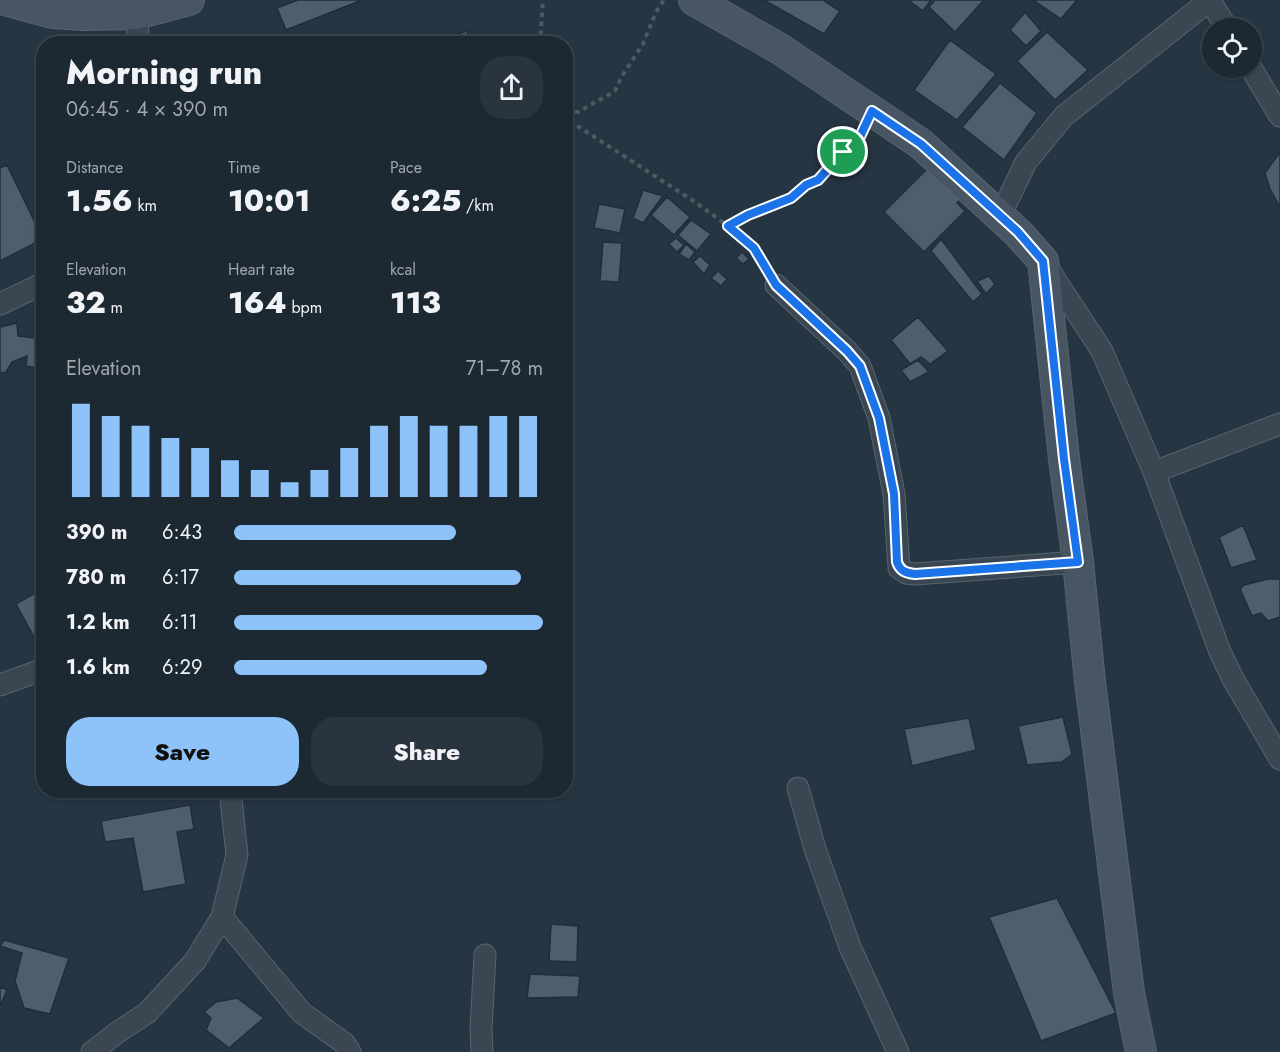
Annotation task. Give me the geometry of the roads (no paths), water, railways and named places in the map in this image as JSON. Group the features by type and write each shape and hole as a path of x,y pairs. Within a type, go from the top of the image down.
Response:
{"street":[{"path":"4,0 53,14 136,14 189,0"},
{"path":"694,0 780,49 921,144 1000,216 1043,261 1102,351 1154,472 1220,652 1233,679 1280,759"},
{"path":"1000,216 1026,162 1064,116 1210,0 1221,18"},
{"path":"136,14 138,36"},
{"path":"1257,78 1280,116"},
{"path":"1043,261 1090,682 1129,993 1141,1052"},
{"path":"776,285 860,366 879,418 894,494 899,568 906,573 915,574 1078,562"},
{"path":"0,304 36,287"},
{"path":"1154,472 1280,424"},
{"path":"0,685 36,672"},
{"path":"798,788 815,849 850,947 898,1052"},
{"path":"92,1052 147,1012 195,961 222,917 237,855 231,798"},
{"path":"222,917 302,1012 344,1043 350,1052"},
{"path":"482,1052 485,955"}]}
